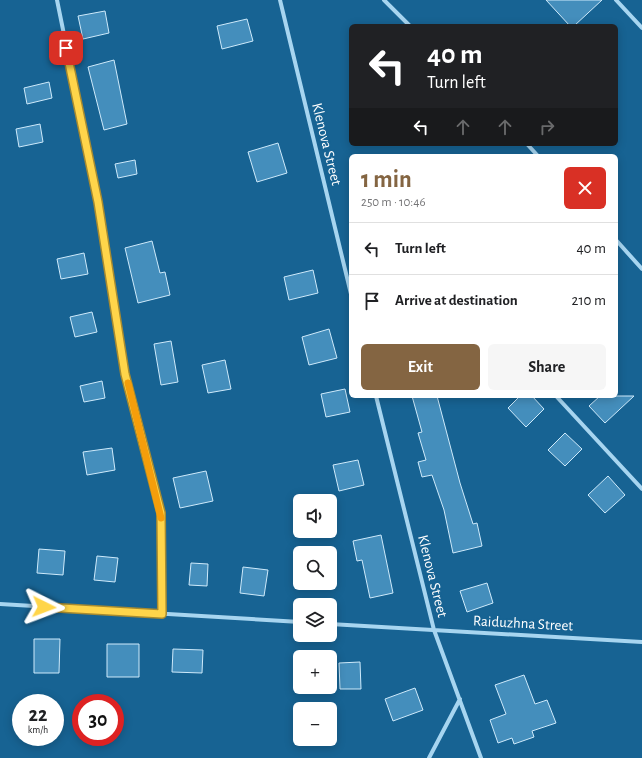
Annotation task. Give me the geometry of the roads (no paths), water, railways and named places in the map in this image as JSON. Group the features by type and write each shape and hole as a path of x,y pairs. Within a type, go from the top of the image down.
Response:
{"street":[{"path":"58,0 98,202 125,374 161,513 162,614"},
{"name":"Klenova Street","path":"280,0 349,286"},
{"path":"384,0 408,24"},
{"path":"616,0 642,28"},
{"path":"529,146 536,154"},
{"path":"618,242 642,268"},
{"name":"Klenova Street","path":"376,398 434,630 481,758"},
{"path":"558,398 642,488"},
{"path":"0,604 293,622"},
{"name":"Raiduzhna Street","path":"337,624 642,642"},
{"path":"429,758 460,699"}]}
